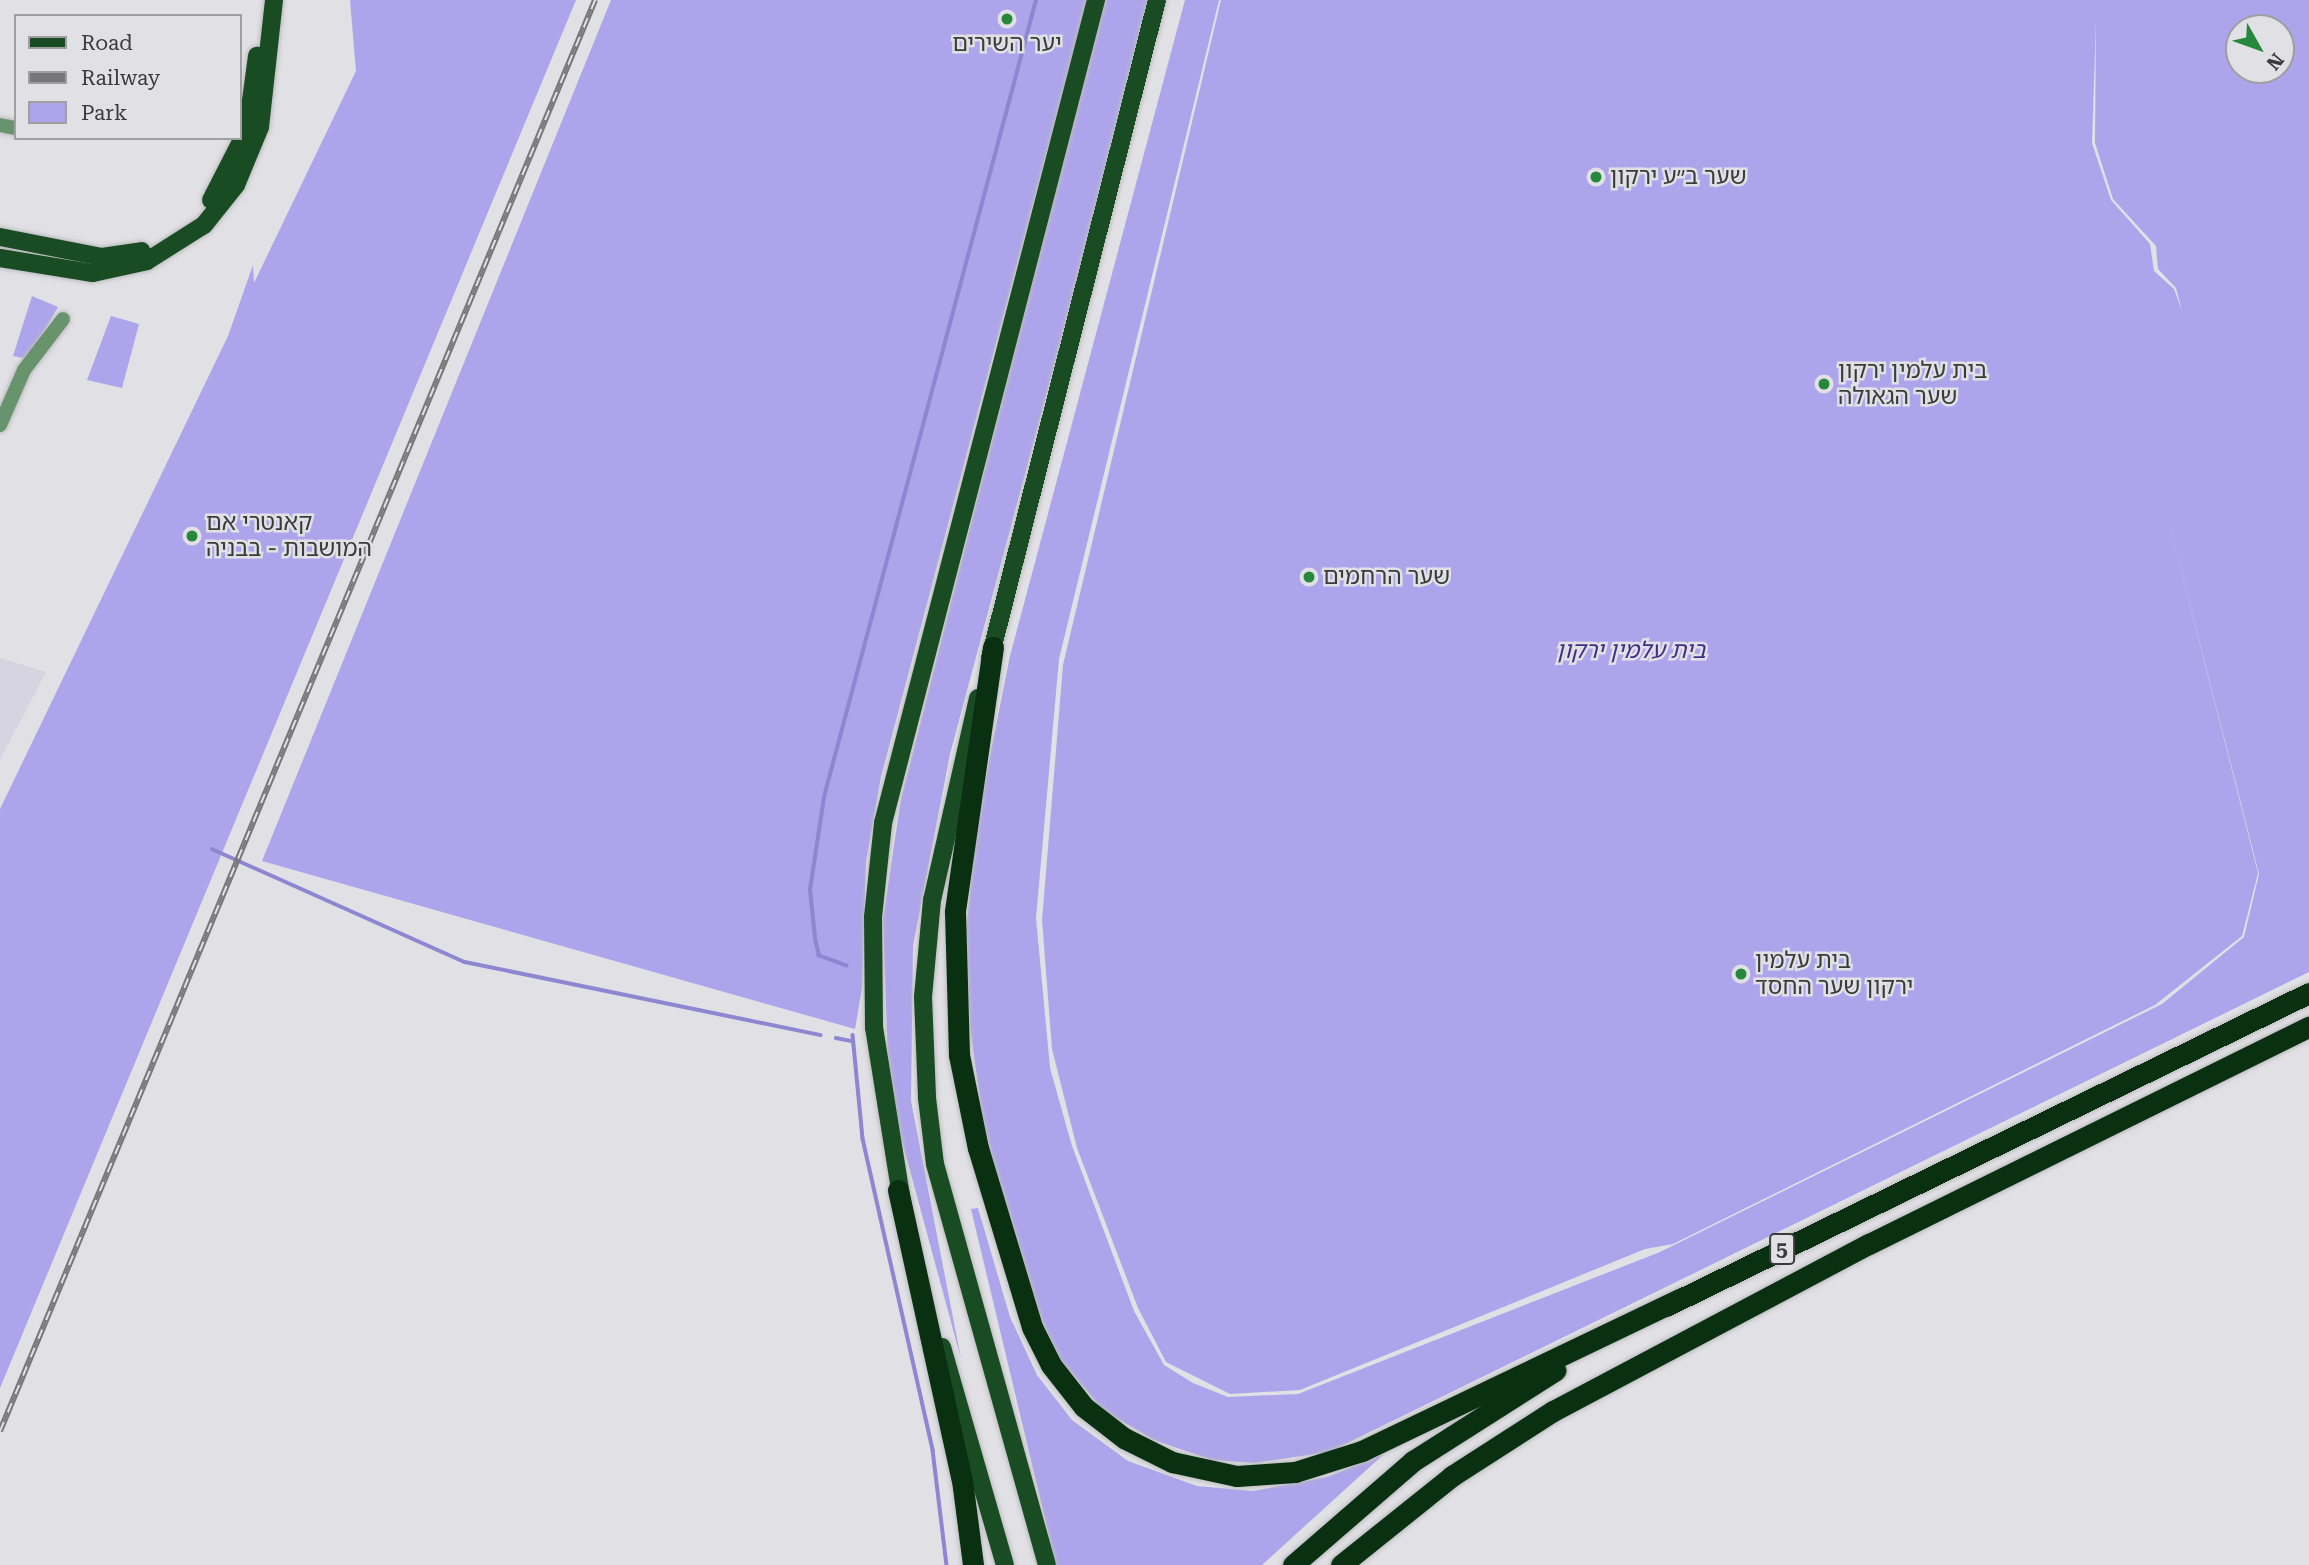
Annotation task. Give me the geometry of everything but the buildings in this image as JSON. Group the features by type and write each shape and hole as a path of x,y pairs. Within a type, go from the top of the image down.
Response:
{"highway":[{"path":"993,647 955,912 959,1055 978,1148 1032,1327 1051,1365 1084,1407 1124,1438 1172,1462 1237,1476 1295,1472 1362,1451 1679,1299"},
{"name":"5","path":"1293,1565 1379,1486 1446,1436 1679,1299 2309,993"},
{"name":"5","path":"1341,1565 1452,1476 1553,1411 1868,1244 2309,1027"},
{"path":"898,1190 961,1480 973,1565"}],"main road":[{"path":"0,237 102,257 144,251 200,215 253,128 264,0"},
{"path":"0,258 93,273 147,261 204,225 236,185 253,128 274,0"},
{"path":"1005,1565 898,1190 874,1028 873,917 883,823 1096,0"},
{"path":"1047,1565 935,1164 927,1098 923,998 936,869 1157,0"}],"street":[{"path":"0,425 24,370 63,319"}],"shaded area":[{"path":"0,658 46,672 0,760"}],"green space":[{"path":"350,0 576,0 0,1388 0,809 228,336 253,265 254,283 356,71"},
{"path":"611,0 1087,0 881,777 866,862 862,988 855,1029 262,861"},
{"path":"1104,0 1152,0 950,754 913,946 911,1101 961,1359 889,1093 883,919 901,799"},
{"name":"בית עלמין ירקון","path":"1185,0 1219,0 1059,659 1036,918 1050,1068 1072,1146 1134,1311 1164,1365 1193,1383 1228,1397 1298,1394 1660,1252 2162,1004 2244,937 2259,874 2165,507 2258,873 2242,936 2155,1005 1673,1244 1645,1249 1300,1390 1230,1394 1166,1362 1138,1308 1077,1148 1052,1049 1042,920 1063,665 1221,0 2309,0 2309,972 1329,1452 1254,1463 1212,1460 1154,1440 1103,1410 1060,1359 1037,1310 986,1143 970,1027 966,932 977,821 1010,656","holes":["2096,21 2095,143 2113,199 2156,246 2158,269 2176,288 2182,311 2174,289 2154,271 2150,244 2111,200 2092,143"]},
{"path":"32,296 58,307 28,359 13,356"},
{"path":"111,316 139,324 122,388 87,380"},
{"path":"978,1208 1010,1317 1037,1375 1072,1420 1128,1461 1197,1486 1253,1491 1327,1477 1384,1454 1262,1565 1056,1565 971,1209"}],"waterway":[{"path":"847,966 819,956 815,938 810,890 824,797 1036,0"},
{"path":"212,849 465,962 821,1035"},
{"path":"853,1035 863,1139 933,1450 947,1565"},
{"path":"836,1038 852,1041"}],"railway":[{"path":"0,1431 595,0"}],"place":[{"name":"יער השירים","path":"1007,19"},
{"name":"שער ב״ע ירקון","path":"1596,177"},
{"name":"בית עלמין ירקון שער הגאולה","path":"1824,384"},
{"name":"קאנטרי אם המושבות - בבניה","path":"192,536"},
{"name":"שער הרחמים","path":"1309,577"},
{"name":"בית עלמין ירקון שער החסד","path":"1741,974"}]}
